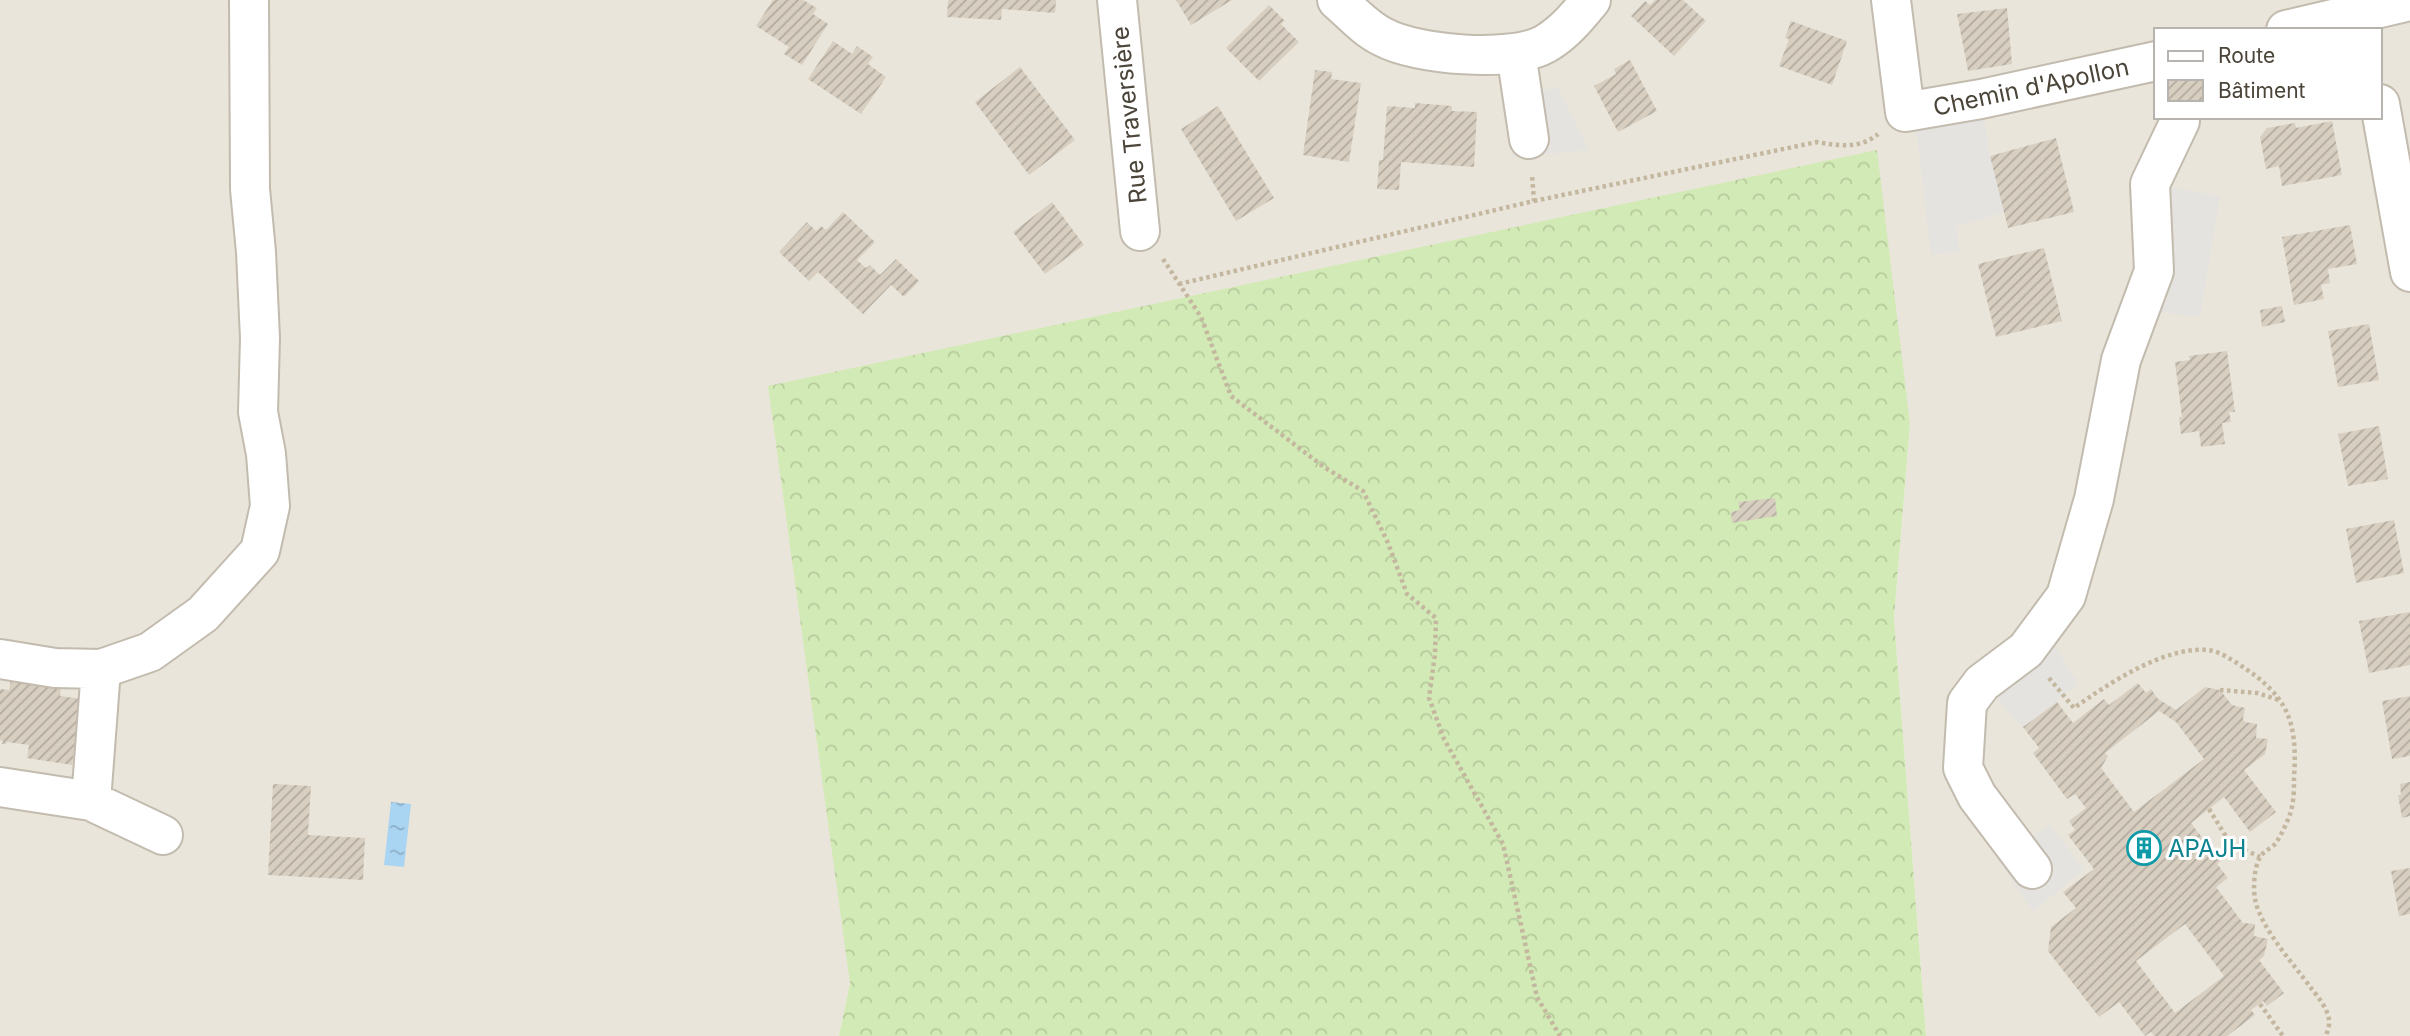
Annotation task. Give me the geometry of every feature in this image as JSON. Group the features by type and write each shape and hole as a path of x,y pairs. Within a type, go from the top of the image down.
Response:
{"street":[{"path":"0,659 55,668 100,670 150,652 203,614 260,551 270,506 266,454 258,412 260,338 250,189 249,0"},
{"name":"Rue Traversière","path":"1117,0 1140,231"},
{"path":"1337,0 1380,36 1400,45 1433,51 1495,55 1516,53 1544,45 1568,28 1591,0"},
{"path":"1891,0 1905,112"},
{"path":"2302,28 2365,20 2410,1"},
{"path":"1516,53 1529,139"},
{"name":"Chemin d'Apollon","path":"1905,112 1981,99 2154,61"},
{"path":"2382,115 2410,272"},
{"path":"2032,869 1977,796 1963,768 1967,703 1982,683 2026,650 2066,596 2094,499 2121,360 2154,271 2150,184 2180,119"},
{"path":"90,801 100,670"},
{"path":"0,788 90,801 163,835"}],"path":[{"path":"1179,284 1535,201 1817,142 1843,147 1871,140 1905,112"},
{"path":"1529,139 1535,201"},
{"path":"1164,261 1201,317 1231,397 1324,467 1363,491 1388,543 1407,594 1436,618 1435,654 1429,698 1444,739 1503,844 1537,997 1560,1036"},
{"path":"2026,650 2074,708 2116,679 2159,660 2187,652 2209,650 2227,656 2252,672 2284,705 2292,726 2295,758 2293,801 2276,843 2260,857 2254,882 2255,898 2260,917 2322,1002 2329,1020 2326,1036"},
{"path":"2220,690 2257,693 2280,700"},
{"path":"2209,809 2231,843 2260,857"},
{"path":"2260,1004 2283,1036"}],"shaded area":[{"path":"0,0 2410,0 2410,1036 1926,1036 1894,618 1910,424 850,983 839,1036 0,1036"},
{"path":"1557,86 1589,150 1512,157 1510,103"},
{"path":"1981,99 1990,156 2004,212 1957,227 1959,252 1931,255 1914,111"},
{"path":"2150,184 2220,196 2200,317 2139,310"},
{"path":"2043,628 2079,684 2023,727 1982,683"},
{"path":"2050,825 2084,869 2033,912 1998,860"}],"green space":[{"path":"1877,150 1910,424 1894,618 1926,1036 839,1036 850,983 768,386"}],"water":[{"path":"391,802 411,804 404,867 384,865"}],"building":[{"path":"773,0 803,0 817,8 813,14 828,24 802,65 784,54 789,47 756,26"},
{"path":"948,0 1056,0 1055,13 1002,9 1001,20 947,17"},
{"path":"1176,0 1232,0 1191,25"},
{"path":"1655,0 1683,0 1706,21 1674,56 1631,16 1645,1 1650,5"},
{"path":"1269,5 1285,21 1281,24 1299,42 1259,81 1226,48"},
{"path":"2007,8 2012,64 1968,71 1957,14"},
{"path":"1791,21 1847,41 1832,85 1779,66 1789,39 1785,38"},
{"path":"833,41 852,54 857,46 873,57 868,64 886,77 861,114 808,79"},
{"path":"1630,60 1657,111 1618,132 1594,86 1616,74 1614,69"},
{"path":"1020,67 1075,140 1029,175 975,102"},
{"path":"1315,70 1332,72 1331,79 1361,83 1349,162 1303,155"},
{"path":"1415,103 1452,106 1452,111 1477,112 1474,167 1401,162 1399,190 1377,189 1379,160 1383,160 1387,106 1415,108"},
{"path":"1218,106 1274,198 1236,221 1181,129"},
{"path":"2332,121 2342,175 2282,186 2279,166 2266,169 2260,137 2267,128 2295,123 2296,128"},
{"path":"2056,138 2074,212 2008,228 1990,156"},
{"path":"1052,202 1084,245 1045,274 1013,232"},
{"path":"843,212 875,242 857,260 866,268 870,265 880,275 896,259 919,281 904,297 891,285 863,314 818,272 809,281 779,252 807,222 816,231 821,226 826,230"},
{"path":"2350,225 2357,264 2328,269 2330,283 2321,285 2324,299 2294,305 2282,237"},
{"path":"2044,248 2062,321 1996,337 1978,264"},
{"path":"2282,306 2285,322 2262,327 2260,310"},
{"path":"2369,324 2379,380 2338,387 2328,331"},
{"path":"2227,351 2235,412 2229,412 2231,422 2222,423 2225,444 2201,447 2199,431 2181,434 2179,417 2182,417 2175,362 2190,360 2189,356"},
{"path":"2379,426 2388,479 2348,486 2338,434"},
{"path":"1775,498 1777,516 1732,523 1731,512 1740,510 1738,502"},
{"path":"2394,520 2404,573 2356,583 2346,529"},
{"path":"2410,612 2410,665 2369,673 2359,621"},
{"path":"11,679 61,689 60,696 82,699 72,765 27,758 29,745 7,742 2,744 0,689 9,690"},
{"name":"APAJH","path":"2138,683 2146,693 2151,689 2158,699 2176,710 2205,687 2220,690 2232,705 2245,708 2245,722 2257,724 2256,738 2268,739 2265,754 2244,770 2276,812 2250,832 2224,797 2191,823 2220,861 2217,864 2228,878 2216,887 2243,923 2255,924 2254,936 2268,939 2264,956 2259,960 2284,993 2267,1006 2263,1001 2251,1010 2255,1015 2227,1036 2154,1036 2151,1032 2145,1036 2119,1002 2099,1017 2048,951 2051,927 2076,908 2063,892 2094,869 2068,835 2075,830 2069,821 2086,808 2075,794 2067,799 2033,753 2039,748 2023,727 2057,702 2073,723 2104,699 2109,705","holes":["2159,711 2176,722 2204,759 2134,812 2101,768 2108,756 2105,753","2185,924 2224,976 2175,1013 2136,961"]},
{"path":"2410,696 2410,756 2392,759 2382,701"},
{"path":"2410,782 2410,816 2402,818 2398,795 2401,795 2400,784"},
{"path":"273,784 311,786 308,835 365,838 363,880 268,875"},
{"path":"2410,868 2410,914 2399,916 2391,871"}],"place":[{"name":"APAJH","path":"2144,848"}]}
